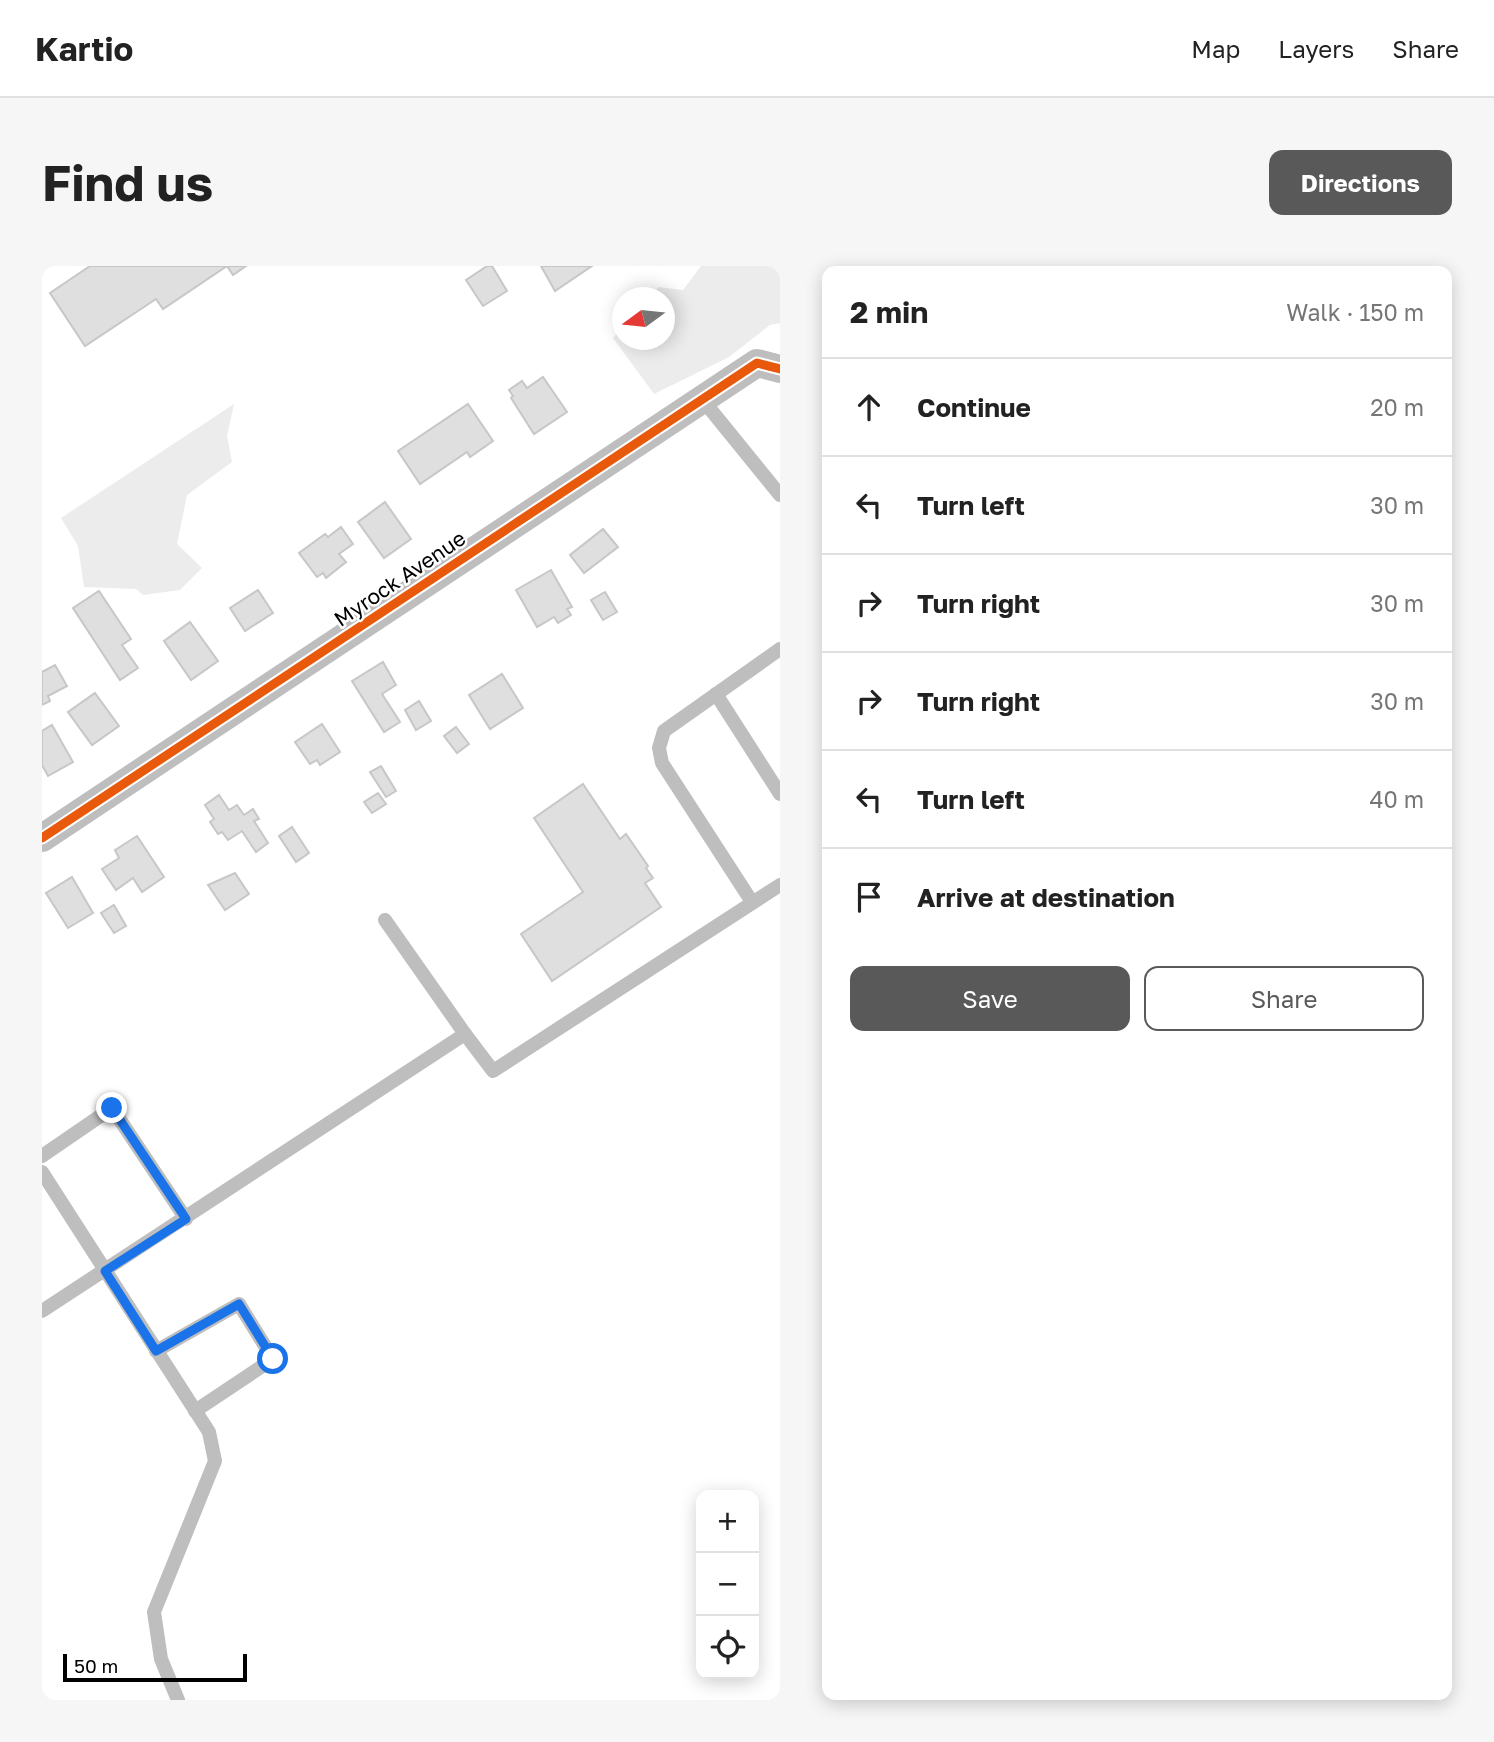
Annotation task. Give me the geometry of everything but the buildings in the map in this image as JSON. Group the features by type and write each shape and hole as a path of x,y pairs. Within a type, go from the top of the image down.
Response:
{"street":[{"name":"Myrock Avenue","path":"42,838 757,363 780,369"}],"lane":[{"path":"702,399 780,495"},
{"path":"752,902 662,763 659,748 664,731 780,649"},
{"path":"716,695 780,794"},
{"path":"385,920 493,1071 780,886"},
{"path":"42,1311 465,1034"},
{"path":"42,1156 112,1108 186,1219"},
{"path":"42,1172 209,1433 215,1461 154,1612 161,1659 178,1700"},
{"path":"156,1351 239,1304 273,1359 195,1411"}],"shaded area":[{"path":"701,266 780,266 780,323 770,325 729,357 654,394 622,350 675,350 675,289 683,290"},
{"path":"234,404 227,436 232,462 187,495 177,544 202,568 180,590 143,595 136,589 84,587 78,546 61,518"}],"cycle path":[{"path":"42,838 757,363 780,369"}],"route":[{"path":"112,1108 186,1219 105,1271 156,1351 239,1304 273,1359"}]}
